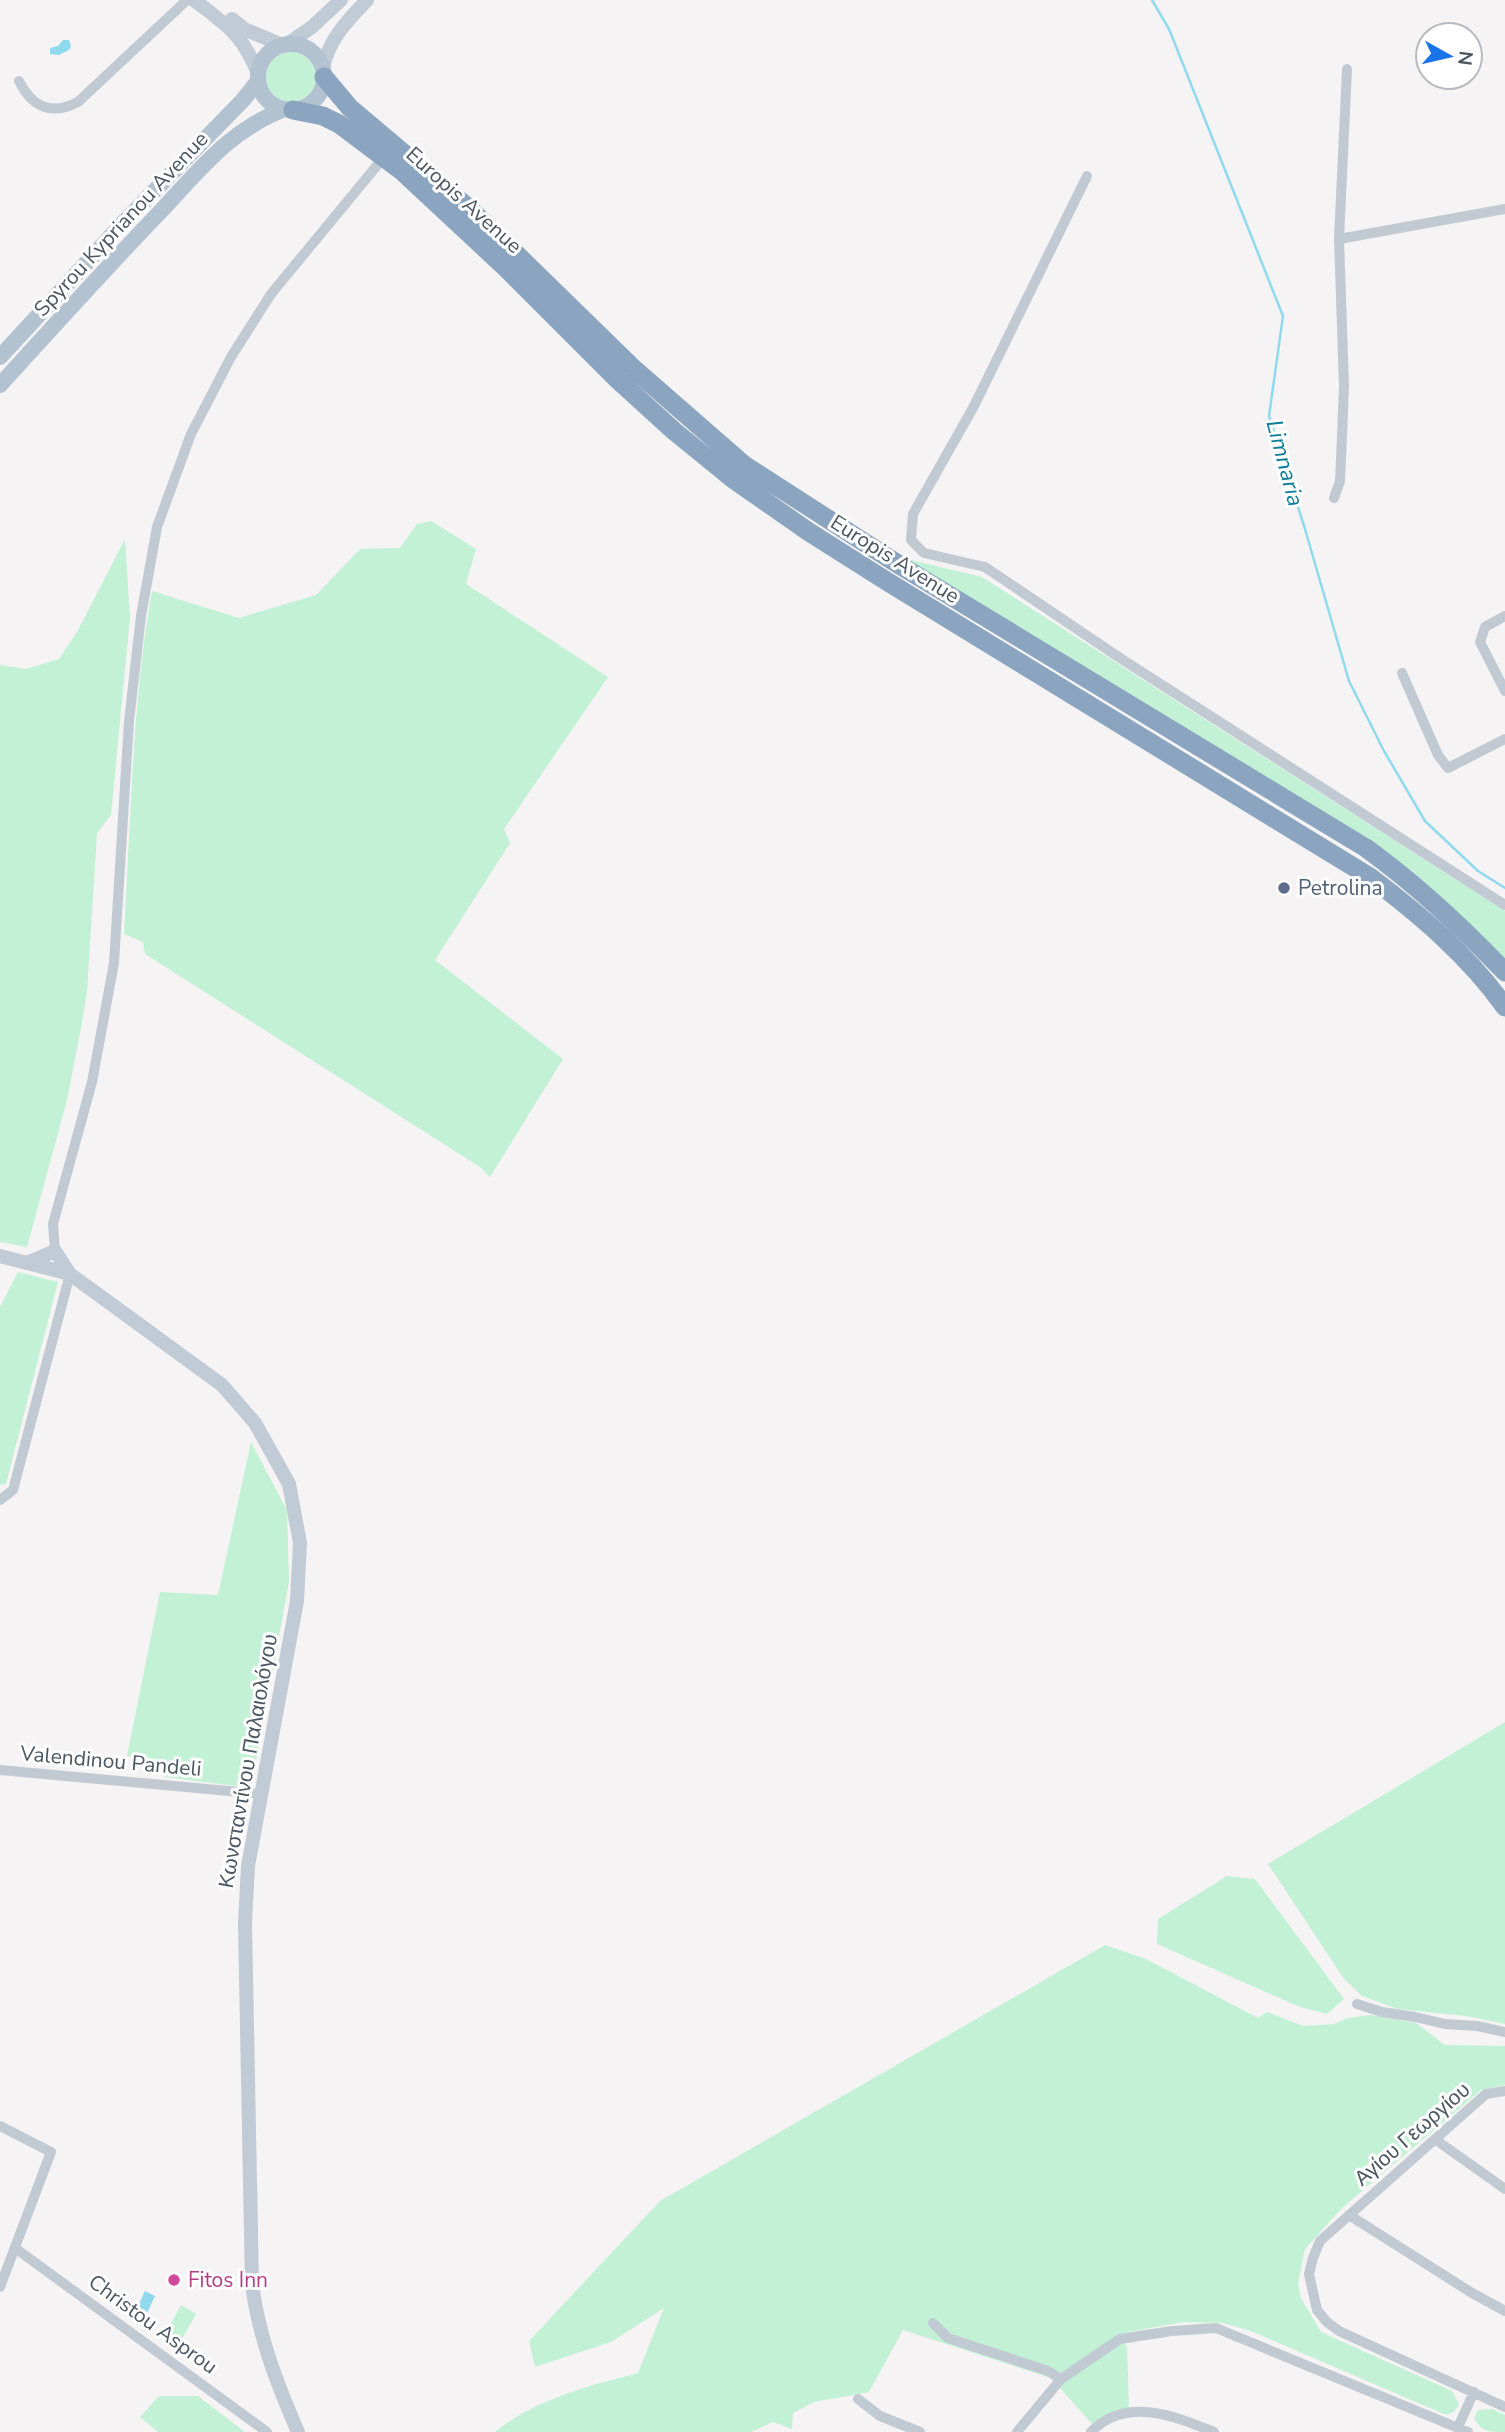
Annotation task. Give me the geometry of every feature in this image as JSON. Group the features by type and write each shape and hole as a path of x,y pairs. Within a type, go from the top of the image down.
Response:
{"highway":[{"name":"Europis Avenue","path":"323,73 350,108 472,211 634,369 744,465 912,573 1366,849 1423,892 1505,972"},
{"name":"Europis Avenue","path":"289,109 323,116 339,124 384,157 489,252 618,380 674,431 733,479 832,547 1370,877 1446,941 1505,1006"}],"main road":[{"path":"285,45 303,46 309,50 315,55 323,73 320,93 315,99 309,105 289,109 267,99 258,77 266,56 285,45"},
{"name":"Spyrou Kyprianou Avenue","path":"0,357 124,222 243,100 258,77"},
{"name":"Spyrou Kyprianou Avenue","path":"0,385 129,243 226,144 254,122 289,109"}],"street":[{"path":"19,81 25,94 37,105 64,110 96,86 187,0"},
{"path":"194,0 239,36 250,52 258,77"},
{"path":"209,0 244,29 285,45 312,27 341,0"},
{"path":"323,73 328,50 338,31 368,0"},
{"path":"1334,498 1340,481 1344,386 1339,239 1348,69"},
{"path":"0,1500 13,1490 70,1274 55,1251 52,1224 92,1082 114,963 130,721 141,616 156,527 191,434 231,357 271,294 384,157"},
{"path":"1087,176 974,406 913,514 911,540 924,553 985,567 1120,658 1505,905"},
{"path":"1339,239 1505,209"},
{"path":"1505,616 1485,627 1480,642 1505,691"},
{"path":"1402,673 1438,755 1448,768 1505,739"},
{"path":"27,1263 55,1251"},
{"path":"0,1256 70,1274"},
{"name":"Κωνσταντίνου Παλαιολόγου","path":"70,1274 222,1385 255,1423 289,1484 300,1543 298,1591 248,1866 245,1923 252,2285 264,2345 298,2432"},
{"name":"Valendinou Pandeli","path":"0,1770 261,1794"},
{"path":"1357,2004 1382,2012 1445,2024 1477,2026 1505,2032"},
{"name":"Αγίου Γεωργίου","path":"1505,2091 1486,2094 1320,2241 1312,2258 1309,2274 1317,2310 1339,2331 1505,2407"},
{"path":"0,2126 51,2152 0,2287"},
{"path":"1436,2140 1505,2189"},
{"path":"1349,2215 1505,2311"},
{"name":"Christou Asprou","path":"15,2248 267,2432"},
{"path":"933,2323 948,2338 1048,2371 1061,2379"},
{"path":"1017,2432 1061,2379 1120,2339 1216,2329 1463,2430 1474,2392"},
{"path":"858,2399 880,2416 920,2432"},
{"path":"1091,2432 1105,2421 1135,2412 1162,2413 1199,2429 1214,2432"}],"green space":[{"path":"291,52 309,59 316,77 309,95 291,102 273,95 266,77 273,59"},
{"path":"431,521 476,549 466,584 608,677 504,829 510,843 435,960 563,1059 490,1177 480,1167 145,954 143,942 124,934 136,718 152,591 239,618 316,595 360,549 400,548 417,524"},
{"path":"125,539 130,618 111,815 97,833 87,992 67,1100 27,1247 0,1242 0,665 26,669 59,659 77,632"},
{"path":"907,559 982,577 1505,911 1505,967 1398,868"},
{"path":"18,1272 58,1282 6,1484 0,1485 0,1307"},
{"path":"251,1442 287,1510 289,1582 251,1788 165,1777 165,1760 127,1756 160,1592 218,1595"},
{"path":"1505,1722 1505,2024 1466,2016 1398,2009 1362,1996 1344,1979 1268,1864"},
{"path":"1227,1876 1255,1879 1344,1999 1327,2014 1300,2007 1157,1944 1158,1919"},
{"path":"1105,1945 1146,1959 1258,2018 1267,2012 1303,2026 1334,2024 1348,2018 1371,2015 1416,2023 1445,2045 1505,2046 1505,2085 1481,2090 1342,2208 1305,2249 1298,2283 1301,2298 1321,2332 1452,2391 1459,2404 1454,2412 1446,2415 1251,2331 1223,2323 1184,2322 1128,2332 1120,2340 1127,2346 1129,2409 1092,2424 1051,2378 903,2330 869,2392 814,2402 793,2413 792,2429 773,2422 751,2432 495,2432 545,2402 638,2373 664,2308 611,2342 535,2367 529,2341 660,2201"},
{"path":"181,2305 196,2314 178,2346 163,2338"},
{"path":"159,2396 198,2396 245,2432 158,2432 140,2417"},
{"path":"1493,2409 1505,2415 1505,2432 1486,2430 1474,2418 1478,2410"}],"water":[{"path":"63,40 69,40 69,50 59,55 50,54 50,48 58,46"},
{"path":"145,2291 155,2296 147,2313 137,2308"}],"waterway":[{"name":"Limnaria","path":"1152,0 1169,29 1283,316 1269,416 1349,681 1384,751 1425,821 1478,871 1505,888"}],"place":[{"name":"Petrolina","path":"1284,888"},
{"name":"Fitos Inn","path":"174,2280"}]}
